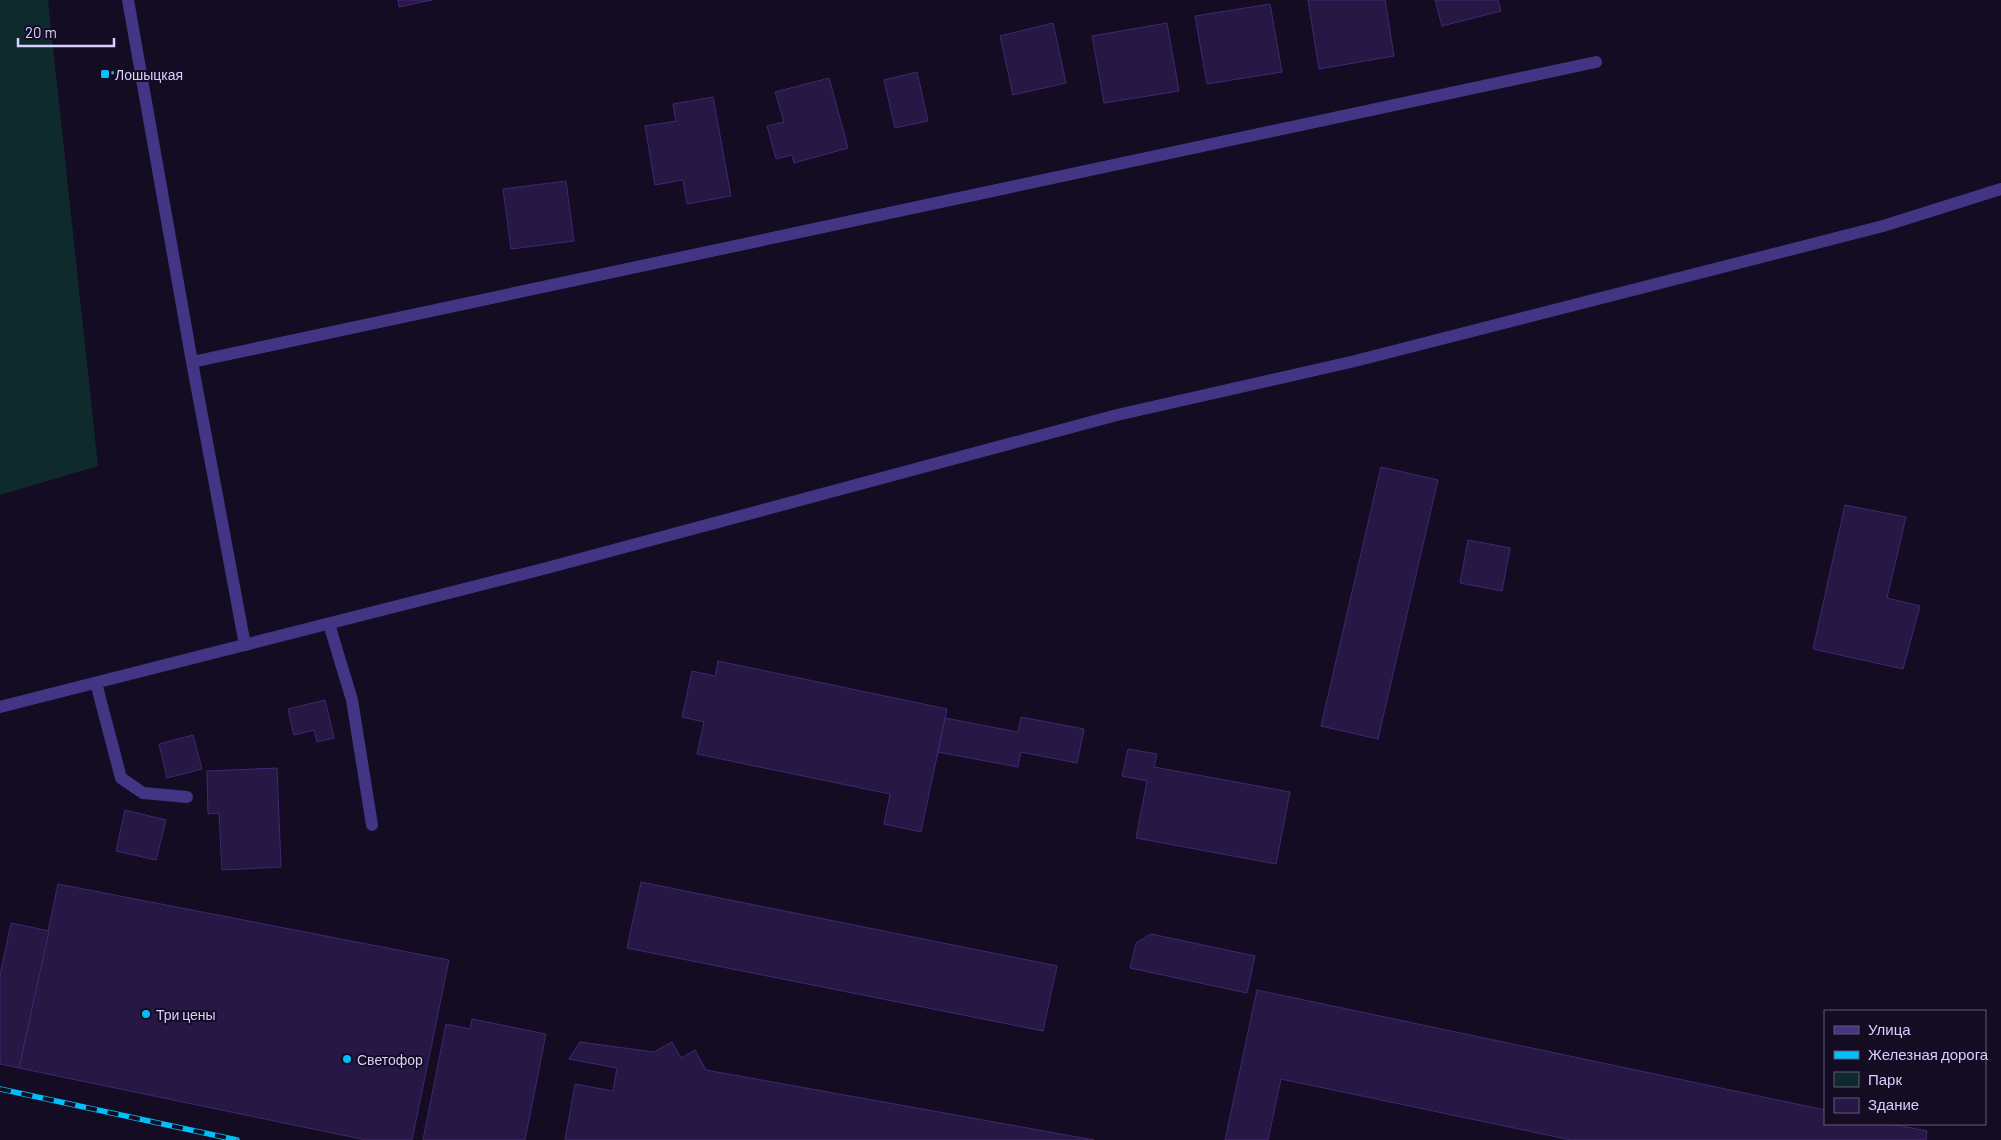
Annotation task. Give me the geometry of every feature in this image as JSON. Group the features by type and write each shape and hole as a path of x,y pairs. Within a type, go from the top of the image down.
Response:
{"street":[{"path":"128,0 192,362 245,646"},
{"path":"192,362 1596,62"},
{"path":"0,707 543,569 1117,415 1355,361 1882,226 2001,189"},
{"path":"329,624 352,700 372,825"},
{"path":"96,683 121,778 143,793 187,797"}],"green space":[{"path":"0,0 48,0 98,466 0,495"}],"building":[{"path":"398,0 432,0 399,7"},
{"path":"1308,0 1385,0 1394,56 1319,69"},
{"path":"1435,0 1498,0 1501,11 1442,26"},
{"path":"1270,4 1282,72 1207,84 1195,16"},
{"path":"1053,23 1066,83 1013,95 1000,36"},
{"path":"1167,23 1179,91 1104,103 1092,36"},
{"path":"917,72 928,121 895,128 884,80"},
{"path":"829,78 848,148 794,163 792,155 776,159 767,126 784,122 775,92"},
{"path":"713,97 731,196 687,204 683,180 655,185 645,126 676,121 673,104"},
{"path":"566,181 574,241 511,249 503,189"},
{"path":"1381,467 1438,480 1378,739 1321,726"},
{"path":"1845,505 1906,517 1887,598 1920,606 1903,669 1813,649"},
{"path":"1468,540 1510,548 1502,591 1460,583"},
{"path":"718,661 947,709 921,832 884,824 890,794 697,754 704,722 682,717 692,671 715,676"},
{"path":"325,700 334,738 317,742 314,730 294,735 288,709"},
{"path":"1021,717 1084,729 1077,763 1021,752 1018,767 938,752 945,718 1018,732"},
{"path":"193,735 202,769 167,778 159,744"},
{"path":"1128,749 1157,754 1154,767 1290,792 1276,864 1136,838 1147,781 1122,776"},
{"path":"277,768 281,867 222,870 219,813 208,814 207,771"},
{"path":"125,810 166,820 156,860 116,851"},
{"path":"641,882 1057,966 1043,1031 627,948"},
{"path":"58,884 449,960 412,1140 366,1140 19,1068"},
{"path":"11,923 49,931 19,1068 0,1064 0,975"},
{"path":"1151,934 1255,956 1247,993 1130,968 1136,943"},
{"path":"1257,990 1824,1110 1824,1125 1896,1125 1927,1131 1926,1140 1571,1140 1281,1079 1268,1140 1225,1140"},
{"path":"472,1019 546,1034 525,1140 423,1140 446,1024 470,1029"},
{"path":"580,1042 654,1052 672,1042 681,1058 695,1050 706,1070 1094,1140 565,1140 575,1084 613,1091 617,1068 569,1059"}],"railway":[{"path":"0,1089 237,1140"}],"place":[{"name":"Лошыцкая","path":"105,74"},
{"name":"Три цены","path":"146,1014"},
{"name":"Светофор","path":"347,1059"}]}
